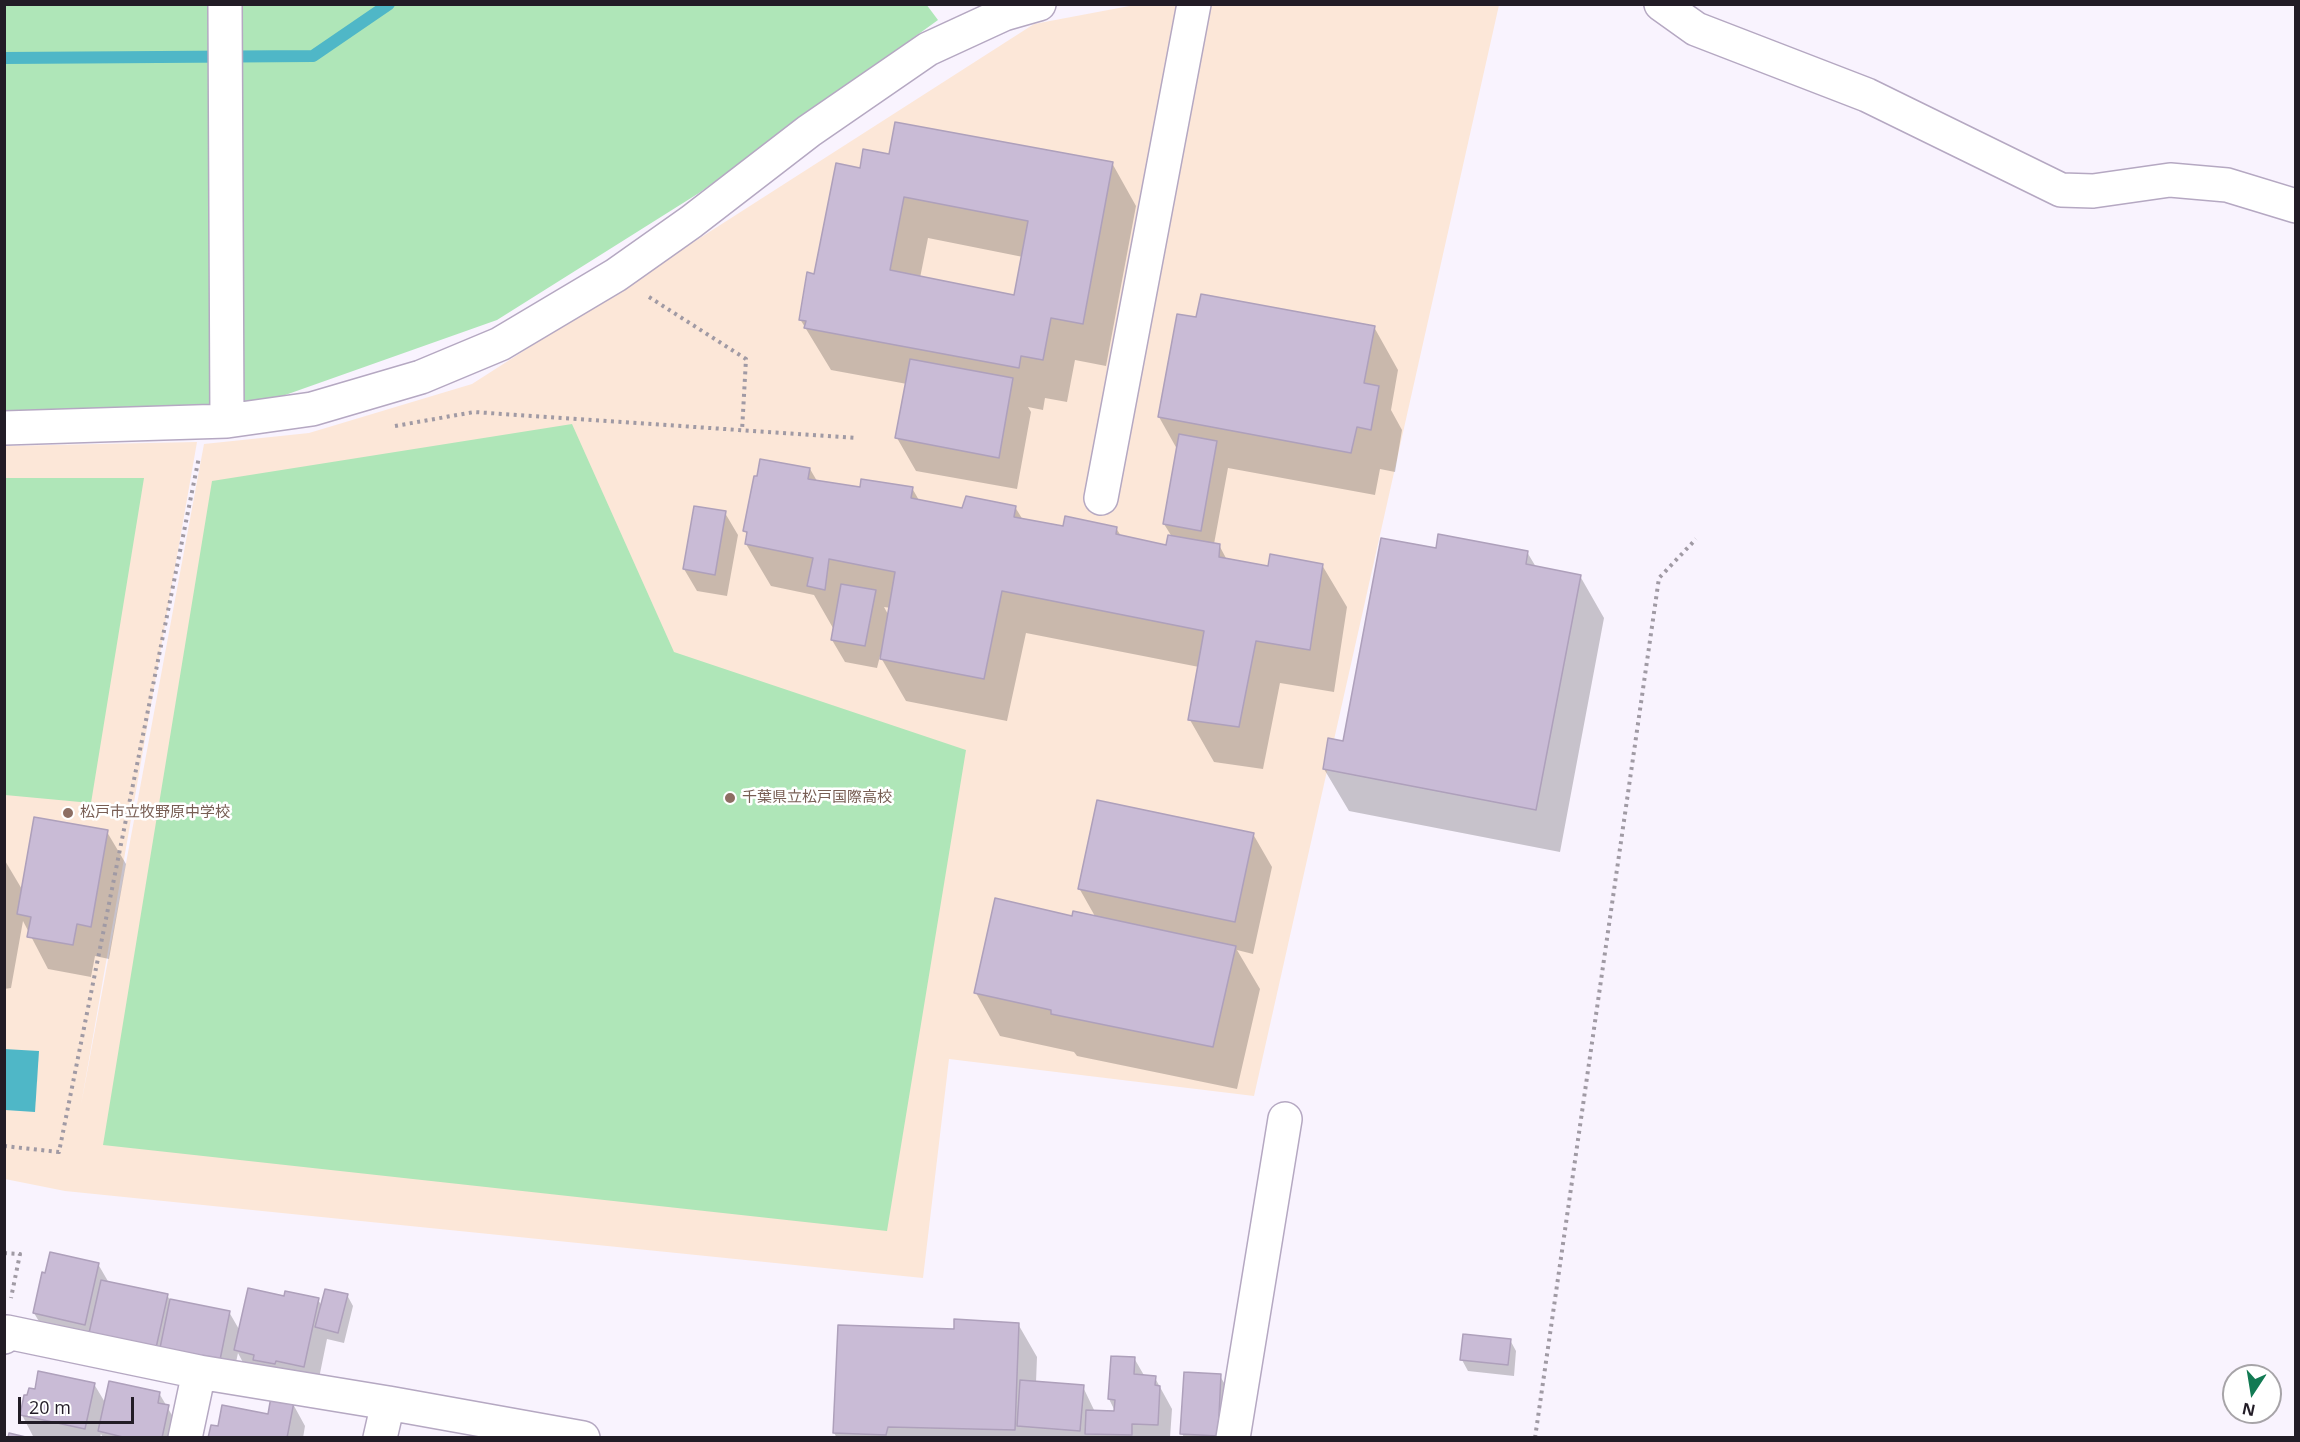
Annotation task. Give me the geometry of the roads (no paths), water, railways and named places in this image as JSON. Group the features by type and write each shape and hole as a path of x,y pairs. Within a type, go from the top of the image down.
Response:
{"street":[{"path":"225,4 227,421"},
{"path":"4,428 227,421 312,409 421,377 500,344 616,275 691,222 809,131 928,49 1004,14 1039,4"},
{"path":"1101,498 1194,4"},
{"path":"1672,9 1696,29 1868,95 2061,190 2093,191 2170,180 2227,185 2295,206"},
{"path":"1233,1437 1285,1119"},
{"path":"6,1334 199,1372 583,1437"},
{"path":"185,1437 199,1372"},
{"path":"380,1437 388,1403"}],"water":[{"path":"4,1049 39,1051 35,1112 5,1110"}],"waterway":[{"path":"4,58 313,56 389,4"}],"place":[{"name":"千葉県立松戸国際高校","path":"730,798"},
{"name":"松戸市立牧野原中学校","path":"68,813"}]}
